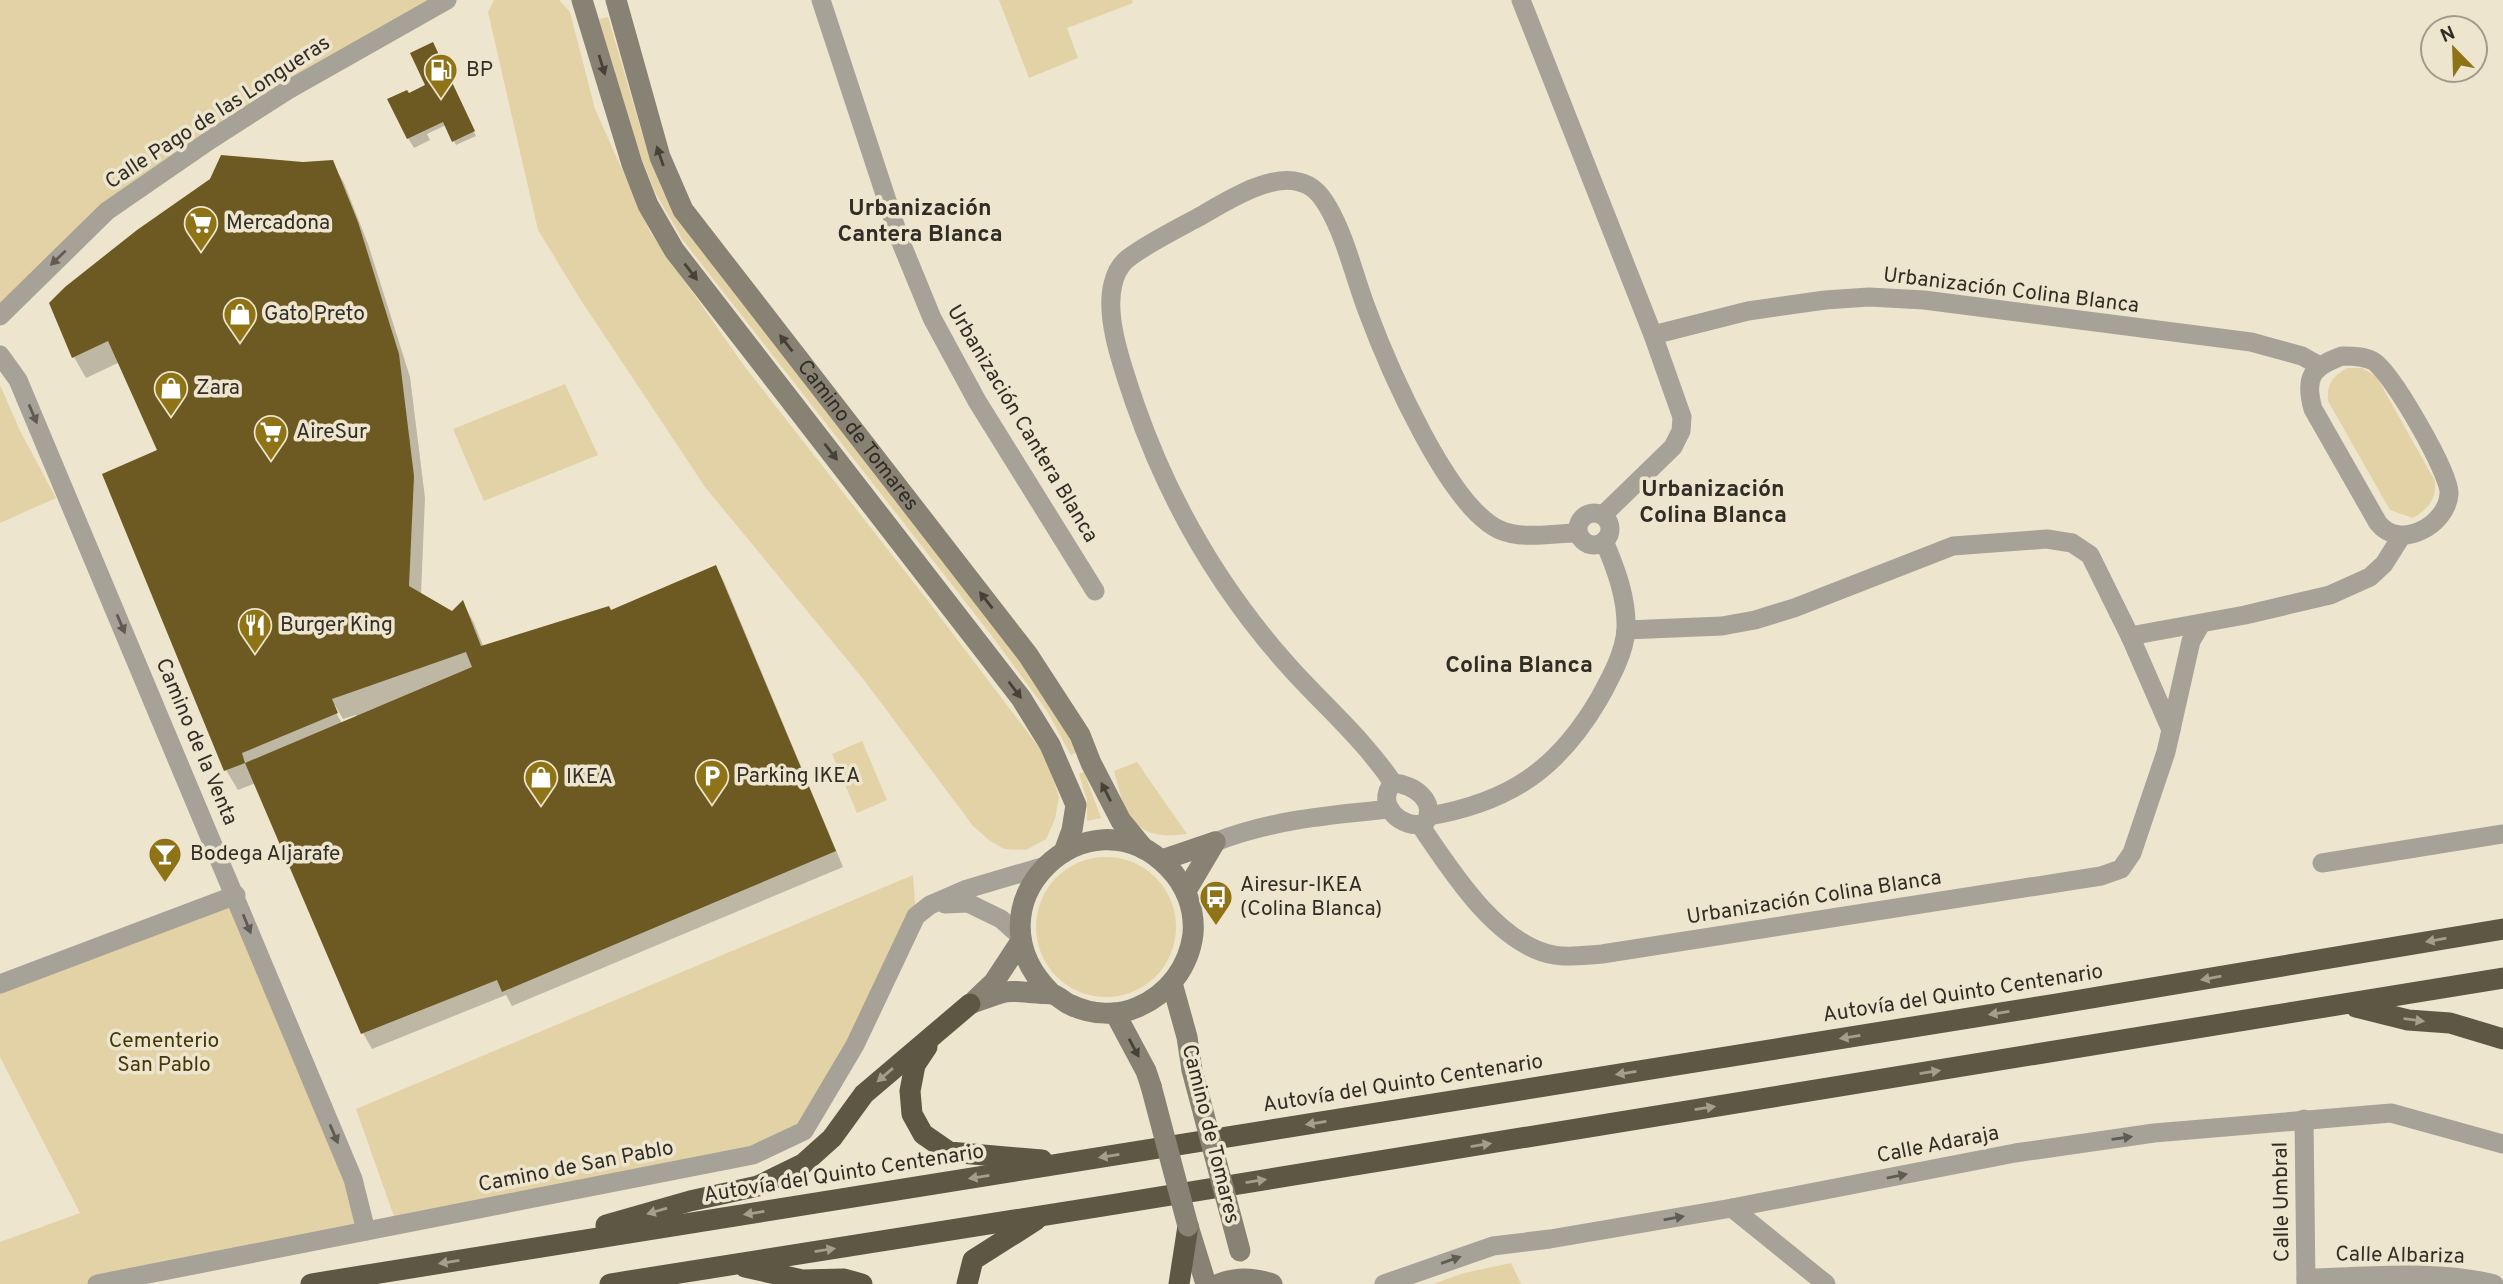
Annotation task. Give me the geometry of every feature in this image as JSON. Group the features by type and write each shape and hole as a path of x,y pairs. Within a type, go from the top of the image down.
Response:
{"highway":[{"name":"Autovía del Quinto Centenario","path":"311,1284 2056,1004 2503,929"},
{"path":"610,1284 2503,978"},
{"path":"517,1251 690,1201 758,1186 803,1164 832,1138 864,1094 970,1004"},
{"path":"2347,1004 2408,1020 2450,1023 2503,1039"},
{"path":"937,1030 915,1065 910,1091 912,1114 923,1134 949,1152 1070,1162"},
{"path":"967,1284 973,1260 1042,1215"},
{"path":"1179,1284 1188,1226"},
{"path":"733,1264 802,1280 844,1279 862,1284"}],"street":[{"name":"Calle Pago de las Longueras","path":"0,316 107,211 288,90 447,0"},
{"name":"Camino de Tomares","path":"582,0 632,164 648,205 674,250 1021,698 1051,745 1076,804 1072,830 1064,852"},
{"name":"Camino de Tomares","path":"616,0 660,157 683,210 1028,655 1080,734 1091,763 1121,821 1153,854"},
{"name":"Urbanización Cantera Blanca","path":"821,0 900,240 932,318 977,401 1095,591"},
{"path":"1521,0 1653,335 1682,417 1681,431 1673,447 1603,515"},
{"path":"1393,783 1376,758 1257,630 1201,550 1148,441 1130,388 1112,316 1111,292 1115,274 1126,260 1255,188 1280,180 1299,181 1315,189 1334,218 1368,313 1418,424 1456,487 1477,512 1498,529 1517,535 1578,533"},
{"name":"Urbanización Colina Blanca","path":"1653,335 1719,317 1782,306 1869,297 1891,298 2250,342 2302,356 2320,366"},
{"name":"Camino de la Venta","path":"0,355 18,380 236,895 353,1178 366,1231"},
{"path":"2342,356 2375,362 2391,379 2442,470 2450,494 2441,514 2434,522 2411,535 2401,537 2384,531 2378,523 2313,409 2309,381 2312,374 2320,366 2342,356"},
{"path":"1587,513 1603,515 1609,521 1610,530 1604,541 1593,545 1584,543 1578,533 1580,519 1587,513"},
{"path":"2130,636 2201,624 2330,595 2370,577 2384,564 2401,537"},
{"path":"1626,630 1722,626 1755,620 1794,608 1953,546 2047,539 2072,543 2090,555 2130,636 2171,730"},
{"path":"1425,820 1429,808 1415,789 1405,783 1393,783 1387,789 1386,799 1390,809 1399,820 1408,825 1459,811 1494,799 1518,788 1551,762 1586,720 1607,684 1626,630 1620,581 1604,541"},
{"name":"Urbanización Colina Blanca","path":"1425,820 1467,892 1489,916 1513,936 1534,948 1552,955 1573,957 2082,880 2114,872 2127,862 2132,853 2166,752 2184,664 2191,641 2201,624"},
{"path":"1153,854 1215,842 1238,833 1292,820 1390,809"},
{"path":"2322,863 2503,834"},
{"path":"1098,841 1121,841 1153,854 1175,874 1186,891 1193,918 1187,960 1172,984 1155,998 1136,1008 1115,1013 1082,1009 1052,994 1032,971 1021,939 1021,914 1027,894 1045,866 1064,852 1098,841"},
{"path":"1186,891 1215,842"},
{"name":"Camino de San Pablo","path":"97,1284 753,1155 804,1131 855,1045 916,916 930,905 968,889 1045,866"},
{"path":"0,984 236,895"},
{"path":"930,905 968,903 1001,919 1021,939"},
{"path":"970,1004 994,982 1021,939"},
{"name":"Camino de Tomares","path":"1172,984 1240,1251 1266,1282"},
{"path":"970,1004 1007,992 1052,994"},
{"name":"Camino de Tomares","path":"1115,1013 1146,1071 1206,1284"},
{"name":"Calle Adaraja","path":"1385,1284 1493,1246 1732,1208 2015,1153 2154,1133 2391,1113 2503,1144"},
{"name":"Calle Umbral","path":"2304,1119 2306,1281"},
{"path":"1732,1208 1826,1284"},
{"name":"Calle Albariza","path":"2306,1281 2429,1276 2479,1280 2494,1284"},
{"path":"1219,1284 1230,1280 1266,1282"}],"green space":[{"path":"0,0 447,0 107,211 0,315"},
{"path":"494,0 559,0 570,12 595,109 650,232 745,367 1047,758 1059,797 1055,819 1046,839 1026,850 1004,849 973,826 864,680 705,487 580,299 538,230 488,12"},
{"path":"999,0 1132,0 1133,3 1067,28 1078,58 1029,78"},
{"path":"608,17 644,140 663,192 701,248 1052,702 1077,752 1071,755 1047,711 992,636 682,239 655,192 637,147 599,19"},
{"path":"2347,368 2362,368 2376,376 2435,481 2430,503 2413,518 2390,510 2328,401 2328,390 2332,381"},
{"path":"565,384 598,455 484,501 453,429"},
{"path":"0,385 20,431 56,498 0,523"},
{"path":"862,741 887,800 857,813 832,754"},
{"path":"1137,762 1187,834 1154,834 1134,822 1122,801 1114,771"},
{"path":"1084,772 1101,818 1087,821 1087,800 1079,774"},
{"path":"1106,857 1133,862 1156,877 1171,900 1176,927 1171,954 1156,977 1133,992 1106,997 1079,992 1056,977 1041,954 1036,927 1041,900 1056,877 1079,862"},
{"path":"913,875 916,916 804,1131 753,1155 397,1225 356,1109"},
{"name":"Cementerio San Pablo","path":"236,895 366,1231 97,1284 0,1284 0,1242 80,1213 0,1057 0,984"},
{"path":"1511,1263 1521,1284 1433,1284 1464,1273"}],"building":[{"path":"433,42 475,131 452,142 443,122 407,139 387,99 425,85 410,53"},
{"path":"221,155 303,162 333,160 358,222 399,354 414,476 409,586 452,611 463,600 481,646 609,606 611,610 716,565 836,851 502,992 497,980 361,1034 245,763 224,771 102,474 157,450 108,341 72,358 49,303 137,230 210,179","holes":["466,652 472,667 245,763 242,753 338,713 332,699"]}],"place":[{"name":"BP","path":"441,100"},
{"name":"Mercadona","path":"201,253"},
{"name":"Gato Preto","path":"240,344"},
{"name":"Zara","path":"171,418"},
{"name":"AireSur","path":"271,462"},
{"name":"Burger King","path":"255,655"},
{"name":"Parking IKEA","path":"712,806"},
{"name":"IKEA","path":"541,807"},
{"name":"Bodega Aljarafe","path":"165,884"},
{"name":"Airesur-IKEA (Colina Blanca)","path":"1216,927"}],"district":[{"name":"Urbanización Cantera Blanca","path":"920,222"},
{"name":"Urbanización Colina Blanca","path":"1713,503"},
{"name":"Colina Blanca","path":"1519,666"}]}
